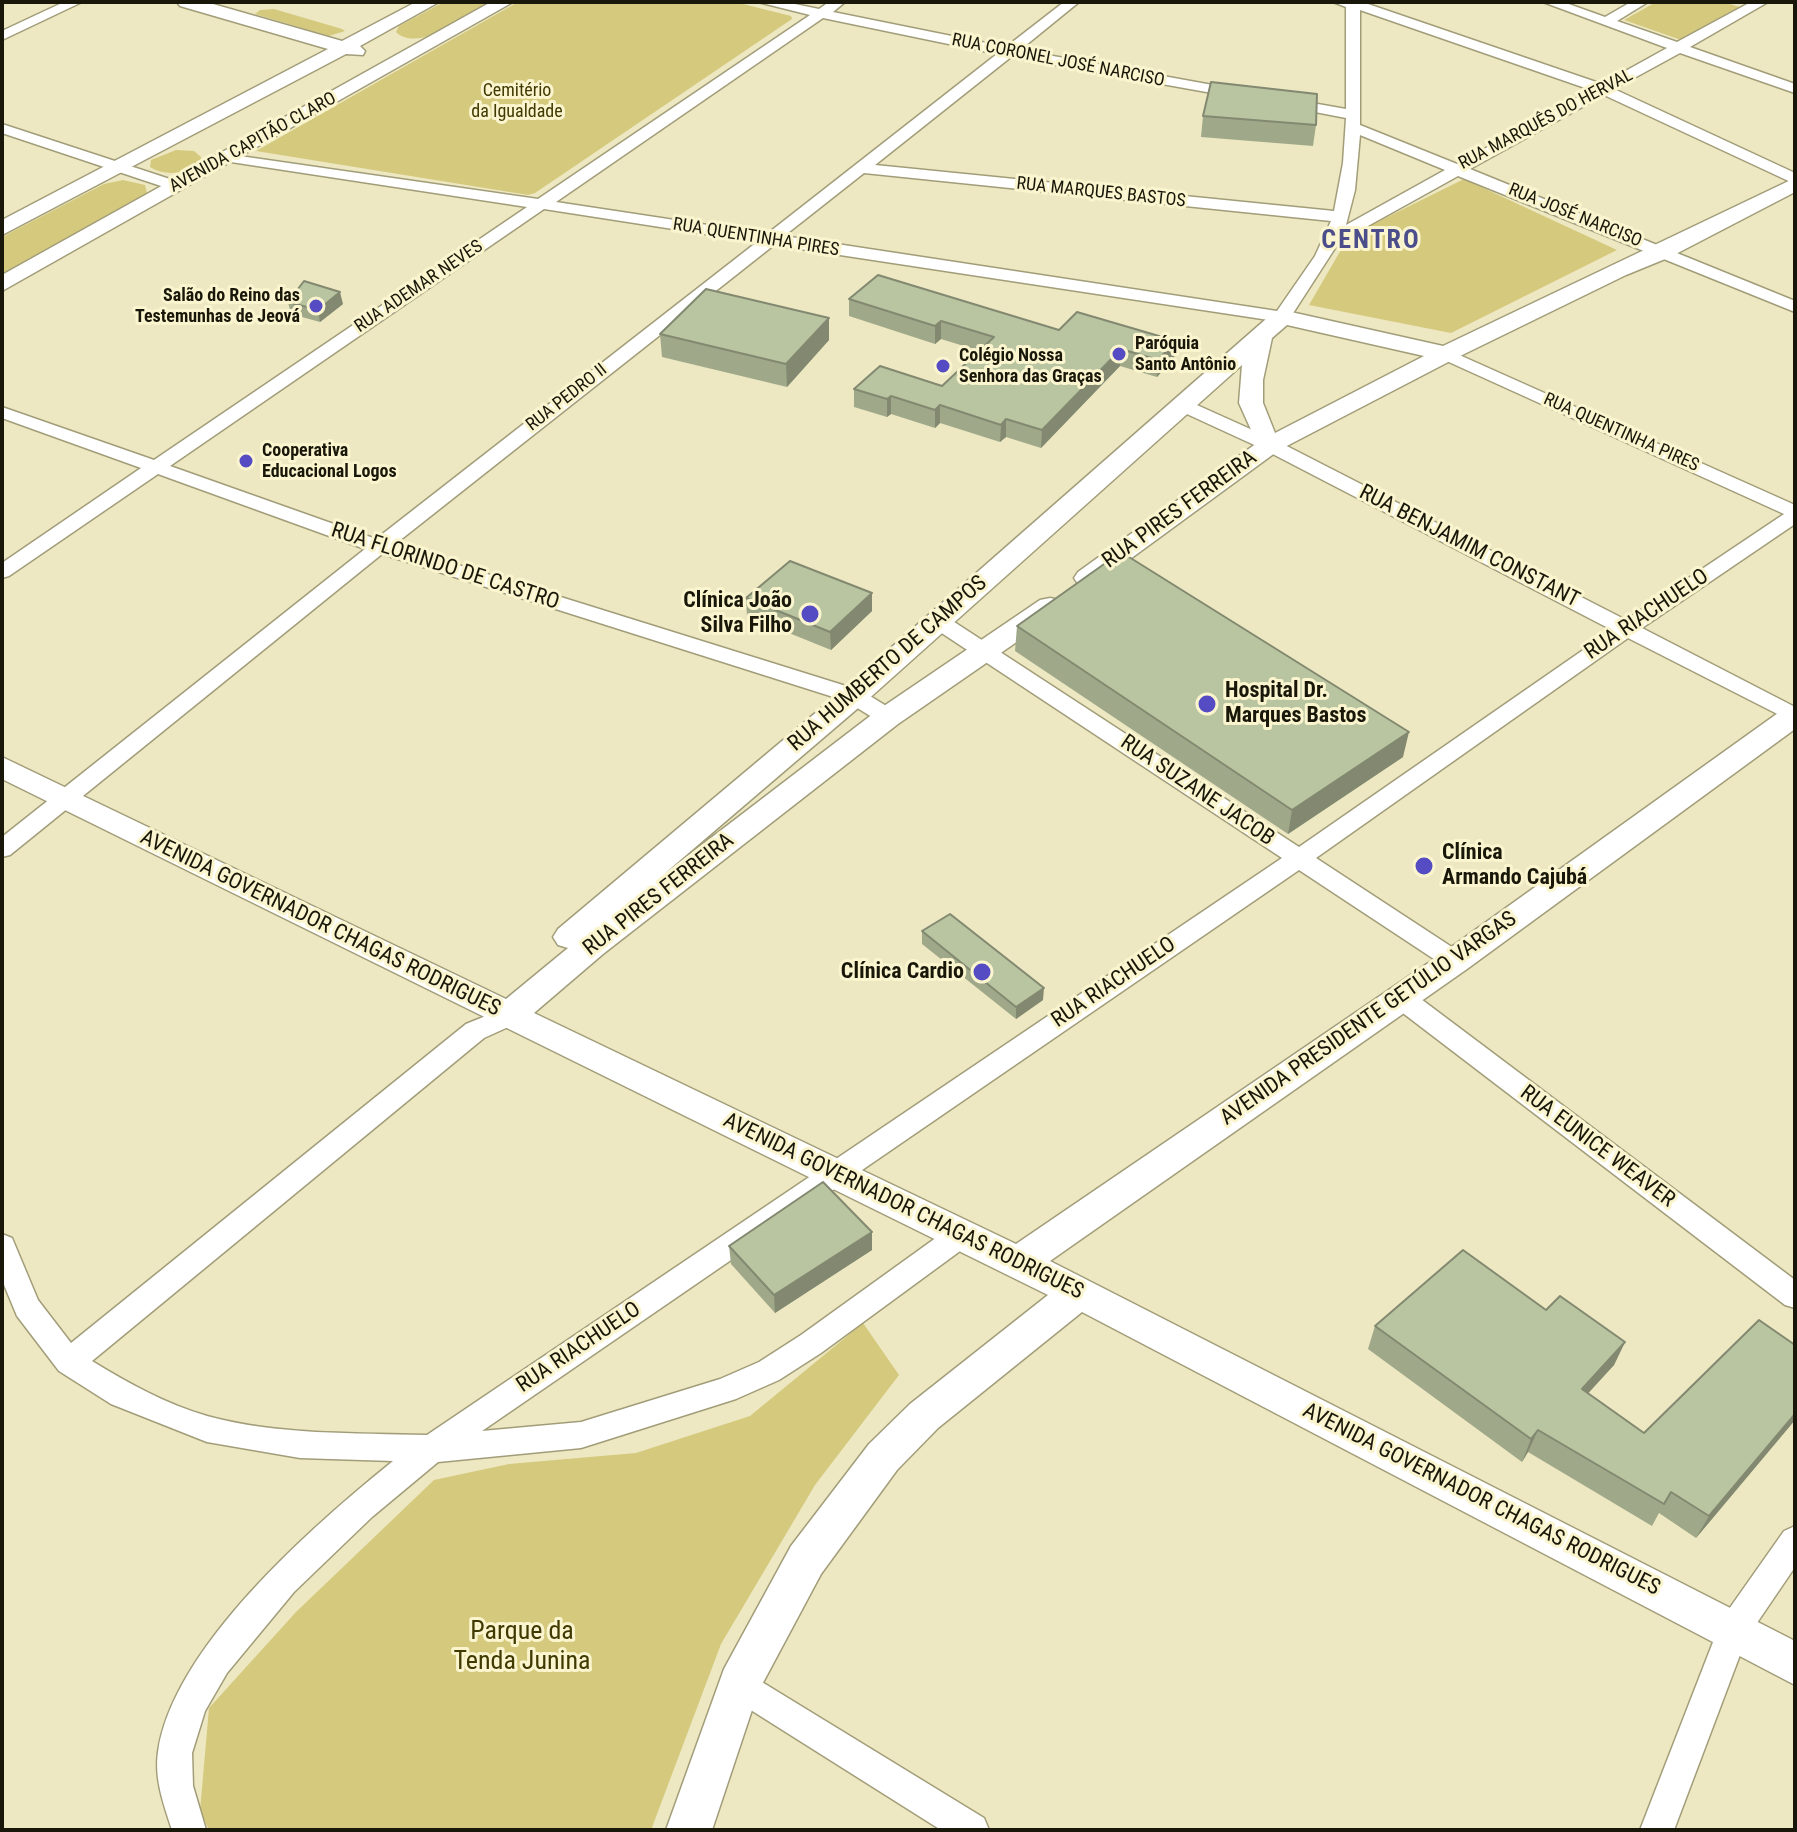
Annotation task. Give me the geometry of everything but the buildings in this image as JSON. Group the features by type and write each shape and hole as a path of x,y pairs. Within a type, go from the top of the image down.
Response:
{"street":[{"path":"2,36 75,2"},
{"path":"186,2 396,63"},
{"name":"AVENIDA CAPITÃO CLARO","path":"2,229 430,2"},
{"name":"AVENIDA CAPITÃO CLARO","path":"2,284 504,2"},
{"name":"RUA CORONEL JOSÉ NARCISO","path":"765,2 818,15 1259,98"},
{"name":"RUA ADEMAR NEVES","path":"2,572 838,2"},
{"name":"RUA PEDRO II","path":"2,849 379,547 1072,2"},
{"path":"1550,2 1684,47 1795,89"},
{"path":"1608,21 1641,2"},
{"path":"1734,2 1756,5"},
{"path":"237,17 266,3"},
{"path":"1446,354 1282,317 1332,239 1341,217 1354,121 1348,3 1603,89 1795,182"},
{"name":"RUA MARQUÊS DO HERVAL","path":"1332,239 1756,5"},
{"path":"342,24 424,48"},
{"path":"1275,101 1354,121"},
{"name":"RUA JOSÉ NARCISO","path":"1354,121 1458,168 1795,307"},
{"path":"2,128 176,186"},
{"path":"175,139 201,140 233,155"},
{"name":"RUA QUENTINHA PIRES","path":"233,155 767,240 1282,317"},
{"name":"RUA MARQUES BASTOS","path":"861,168 1341,217"},
{"name":"RUA PIRES FERREIRA","path":"491,1017 592,946 888,717 987,651 1270,445 1446,354 1618,270 1662,252 1795,182"},
{"name":"RUA HUMBERTO DE CAMPOS","path":"491,1017 1282,317"},
{"path":"1261,336 1248,387 1248,402 1270,445"},
{"name":"RUA QUENTINHA PIRES","path":"1446,354 1795,513"},
{"name":"RUA BENJAMIM CONSTANT","path":"1182,405 1270,445 1795,716"},
{"name":"RUA FLORINDO DE CASTRO","path":"2,412 379,547 854,696 888,717"},
{"name":"RUA RIACHUELO","path":"189,1830 173,1782 176,1743 189,1704 217,1658 271,1596 356,1508 431,1449 1298,859 1795,513"},
{"name":"RUA SUZANE JACOB","path":"938,621 1455,961"},
{"name":"AVENIDA PRESIDENTE GETÚLIO VARGAS","path":"1018,1263 1455,961 1795,716"},
{"name":"AVENIDA GOVERNADOR CHAGAS RODRIGUES","path":"2,767 491,1017 1079,1292 1795,1664"},
{"name":"RUA EUNICE WEAVER","path":"1400,997 1795,1296"},
{"path":"69,1362 491,1017"},
{"path":"2,1246 27,1307 69,1362 121,1395 207,1429 300,1444 431,1449 581,1435 726,1390 769,1371 811,1344 961,1235"},
{"path":"689,1830 739,1684 806,1560 883,1457 924,1416 1079,1292"},
{"path":"1657,1830 1733,1630 1795,1541"},
{"path":"739,1684 972,1830"}],"green space":[{"path":"444,2 491,2 430,36 406,38 396,32 399,26"},
{"name":"Cemitério da Igualdade","path":"518,2 735,2 791,16 792,19 528,195 256,151"},
{"path":"1656,2 1723,2 1743,8 1684,41 1624,20"},
{"path":"274,9 345,31 329,36 255,14 260,10"},
{"path":"176,150 194,151 201,161 177,173 150,167 151,160"},
{"path":"1464,179 1617,250 1451,333 1309,305 1349,236"},
{"path":"123,180 145,185 147,193 2,277 2,237 104,184"},
{"name":"Parque da Tenda Junina","path":"863,1323 899,1375 815,1485 721,1644 651,1830 209,1830 200,1811 209,1708 296,1612 434,1480 509,1464 636,1453 750,1416"}],"place":[{"name":"Salão do Reino das Testemunhas de Jeová","path":"316,306"},
{"name":"Paróquia Santo Antônio","path":"1119,354"},
{"name":"Colégio Nossa Senhora das Graças","path":"943,366"},
{"name":"Cooperativa Educacional Logos","path":"246,461"},
{"name":"Clínica João Silva Filho","path":"810,614"},
{"name":"Hospital Dr. Marques Bastos","path":"1207,704"},
{"name":"Clínica Armando Cajubá","path":"1424,866"},
{"name":"Clínica Cardio","path":"982,972"}],"district":[{"name":"CENTRO","path":"1371,241"}]}
